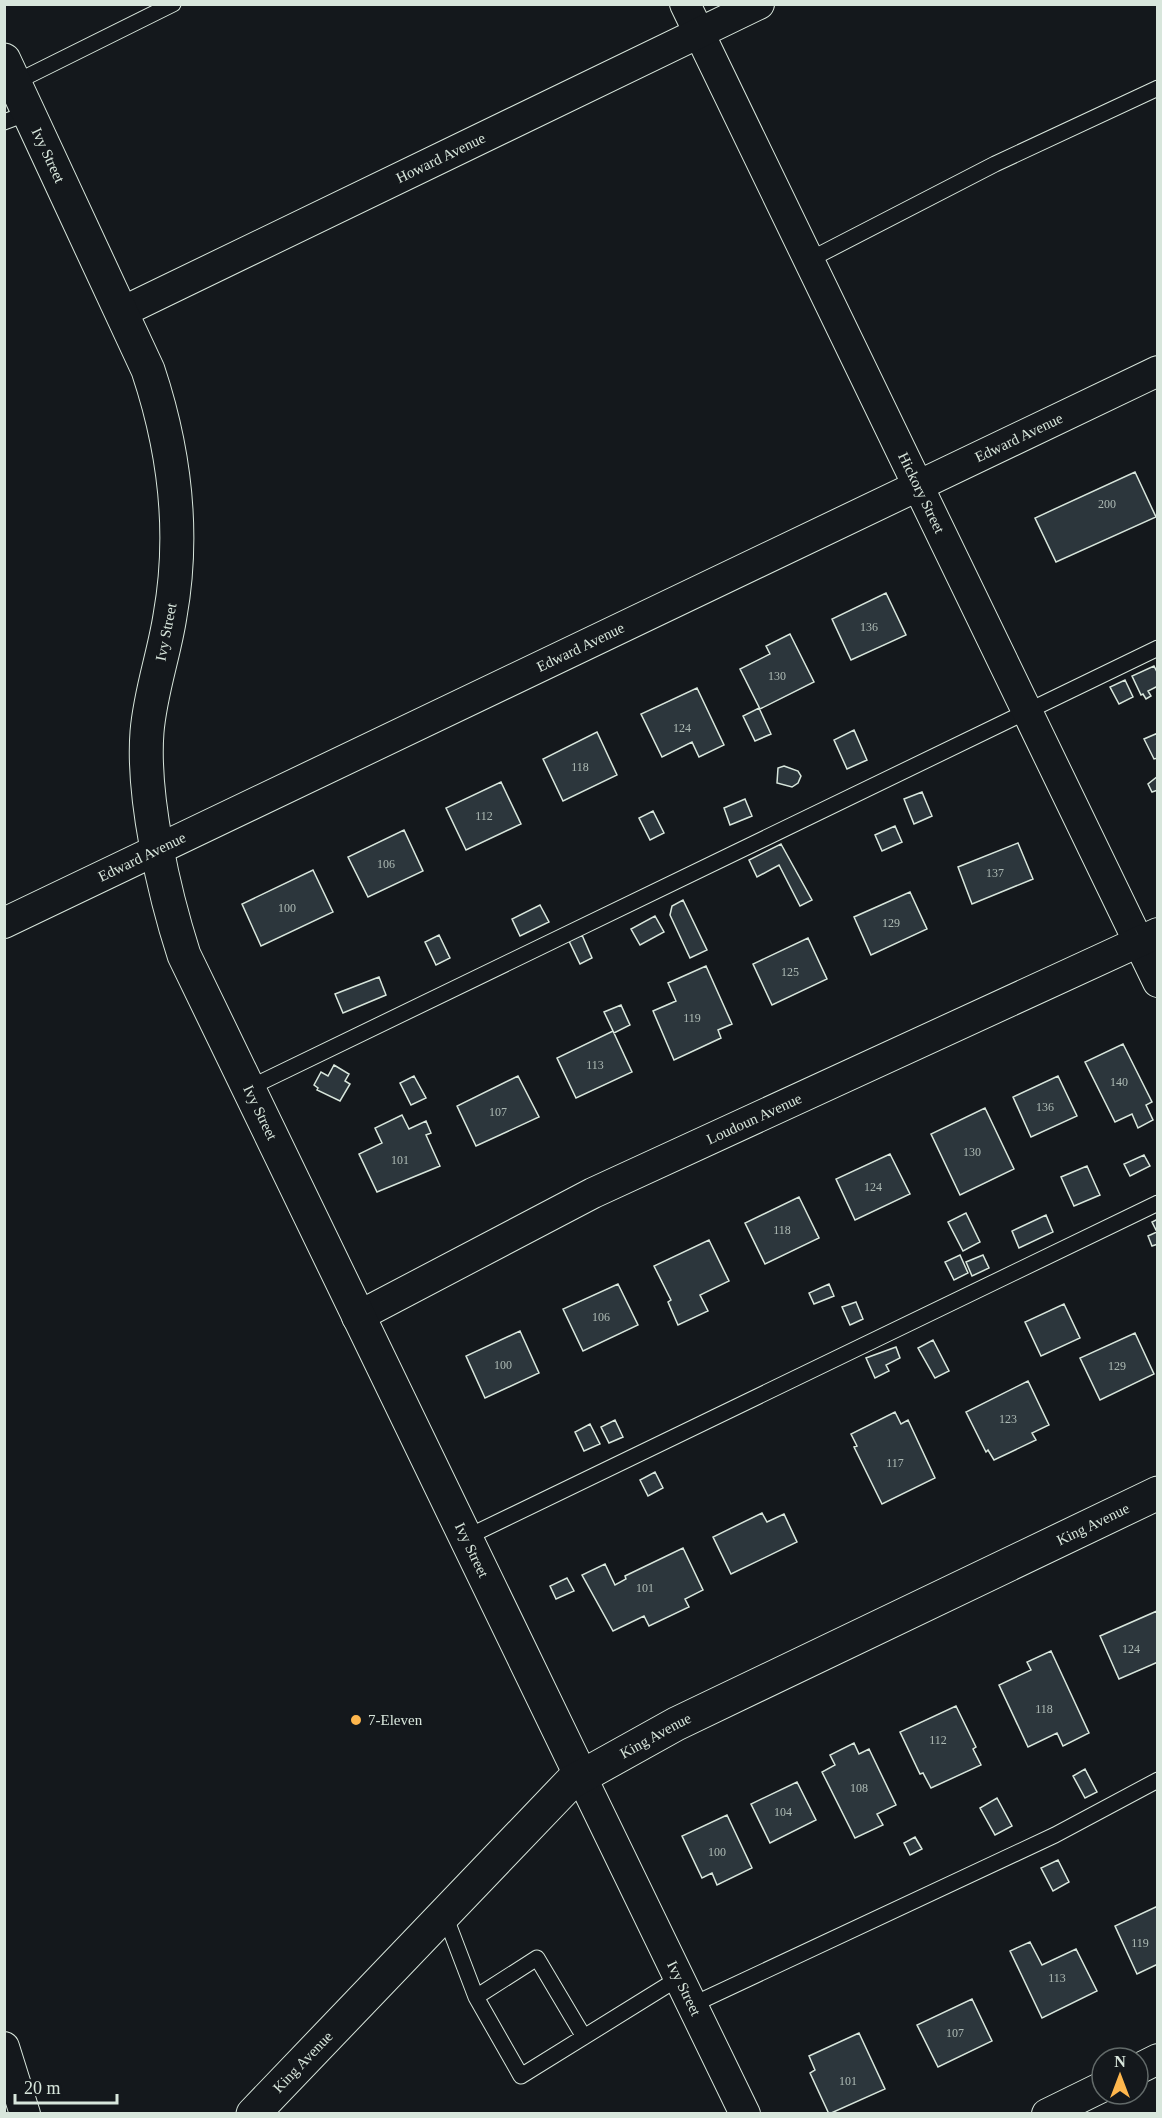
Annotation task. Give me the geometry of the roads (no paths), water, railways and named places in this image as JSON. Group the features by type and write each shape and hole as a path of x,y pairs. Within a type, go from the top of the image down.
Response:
{"main road":[{"name":"Ivy Street","path":"8,76 16,117 122,312 148,370 163,414 172,459 177,505 176,567 171,607 147,732 147,766 158,848 184,955 357,1317 581,1776"},
{"name":"King Avenue","path":"253,2114 539,1812 581,1776 676,1724 1158,1493"}],"street":[{"name":"Hickory Street","path":"685,4 1026,711 1148,937 1158,982"},
{"name":"Howard Avenue","path":"122,312 759,4"},
{"name":"Edward Avenue","path":"4,923 1158,371"},
{"name":"Loudoun Avenue","path":"357,1317 593,1193 1148,937"},
{"name":"Ivy Street","path":"581,1776 745,2114"},
{"path":"4,2047 25,2114"},
{"path":"1047,2114 1090,2093"}],"lane":[{"path":"8,76 173,4"},
{"path":"809,260 995,165 1158,88"},
{"path":"247,1089 1158,648"},
{"path":"465,1538 1158,1203"},
{"path":"692,2005 1055,1835 1158,1780"},
{"path":"444,1913 476,1997 521,2076 679,1978"},
{"path":"476,1997 537,1958 584,2037"}],"place":[{"name":"7-Eleven","path":"356,1720"}]}
